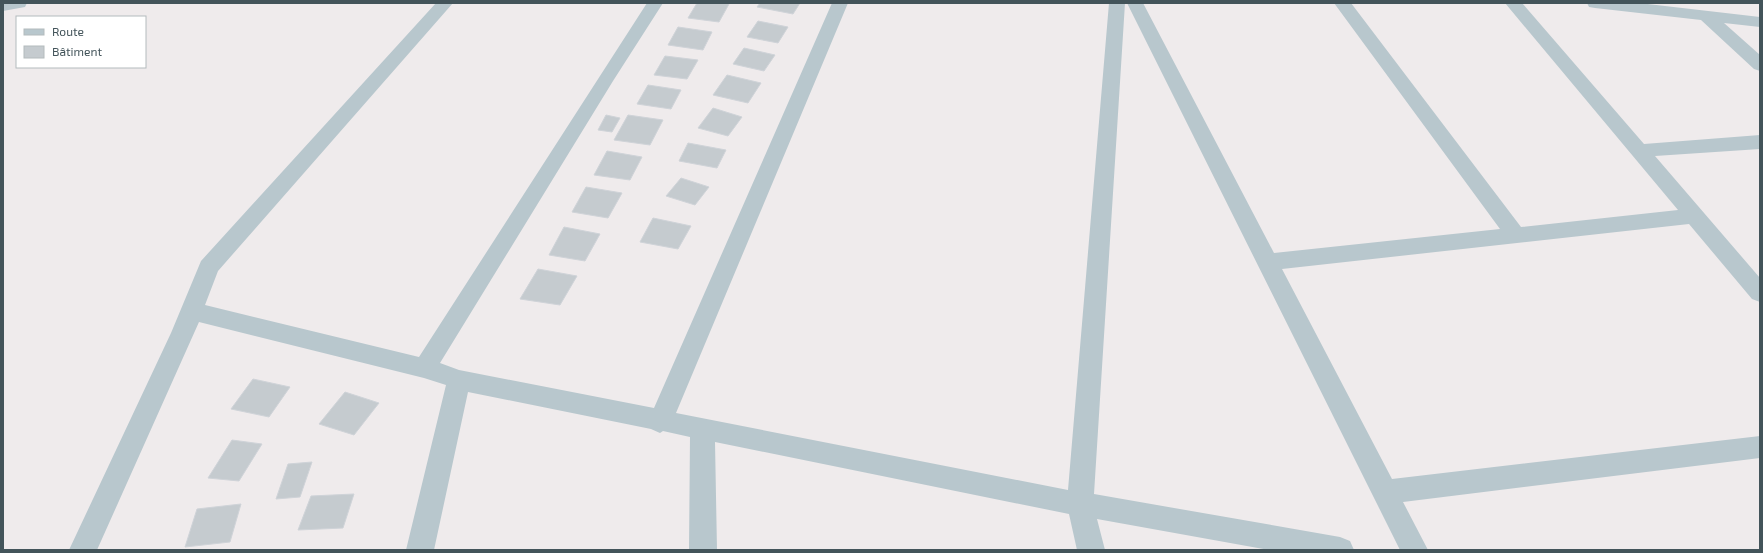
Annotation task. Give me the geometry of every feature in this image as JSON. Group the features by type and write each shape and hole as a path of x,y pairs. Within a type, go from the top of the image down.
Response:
{"street":[{"path":"3,6 19,3"},
{"path":"83,550 180,340 209,267 445,3"},
{"path":"425,368 604,81 656,3"},
{"path":"660,422 840,3"},
{"path":"1091,550 1080,504 1117,3"},
{"path":"1135,3 1414,550"},
{"path":"1342,3 1516,235"},
{"path":"1513,3 1760,293"},
{"path":"1595,3 1760,22"},
{"path":"1706,16 1760,65"},
{"path":"1639,150 1760,142"},
{"path":"1267,262 1695,216"},
{"path":"192,311 425,368 459,380 660,422 702,428 1080,504 1340,550"},
{"path":"420,550 459,380"},
{"path":"702,428 703,550"},
{"path":"1384,492 1760,447"}],"building":[{"path":"697,3 729,4 719,22 688,18"},
{"path":"760,3 800,3 793,14 757,7"},
{"path":"758,21 788,27 778,43 747,37"},
{"path":"678,27 712,32 703,50 668,45"},
{"path":"744,48 775,55 764,71 733,64"},
{"path":"665,56 698,60 687,79 654,75"},
{"path":"727,75 761,83 748,103 713,95"},
{"path":"648,85 681,90 671,109 637,104"},
{"path":"713,108 742,117 728,136 698,128"},
{"path":"606,115 620,118 612,132 598,130"},
{"path":"628,115 663,120 650,145 614,140"},
{"path":"688,143 726,150 717,168 679,161"},
{"path":"607,151 642,157 630,180 594,175"},
{"path":"681,178 709,187 695,205 666,196"},
{"path":"586,187 622,193 608,218 572,212"},
{"path":"653,218 691,226 678,249 640,242"},
{"path":"564,227 600,234 585,261 549,255"},
{"path":"538,269 577,276 560,305 520,299"},
{"path":"253,379 290,387 269,417 231,409"},
{"path":"345,392 379,403 354,435 319,424"},
{"path":"232,440 262,444 239,481 208,478"},
{"path":"312,462 300,497 276,499 288,464"},
{"path":"354,494 343,528 298,530 311,496"},
{"path":"241,504 230,542 185,547 197,509"}]}
